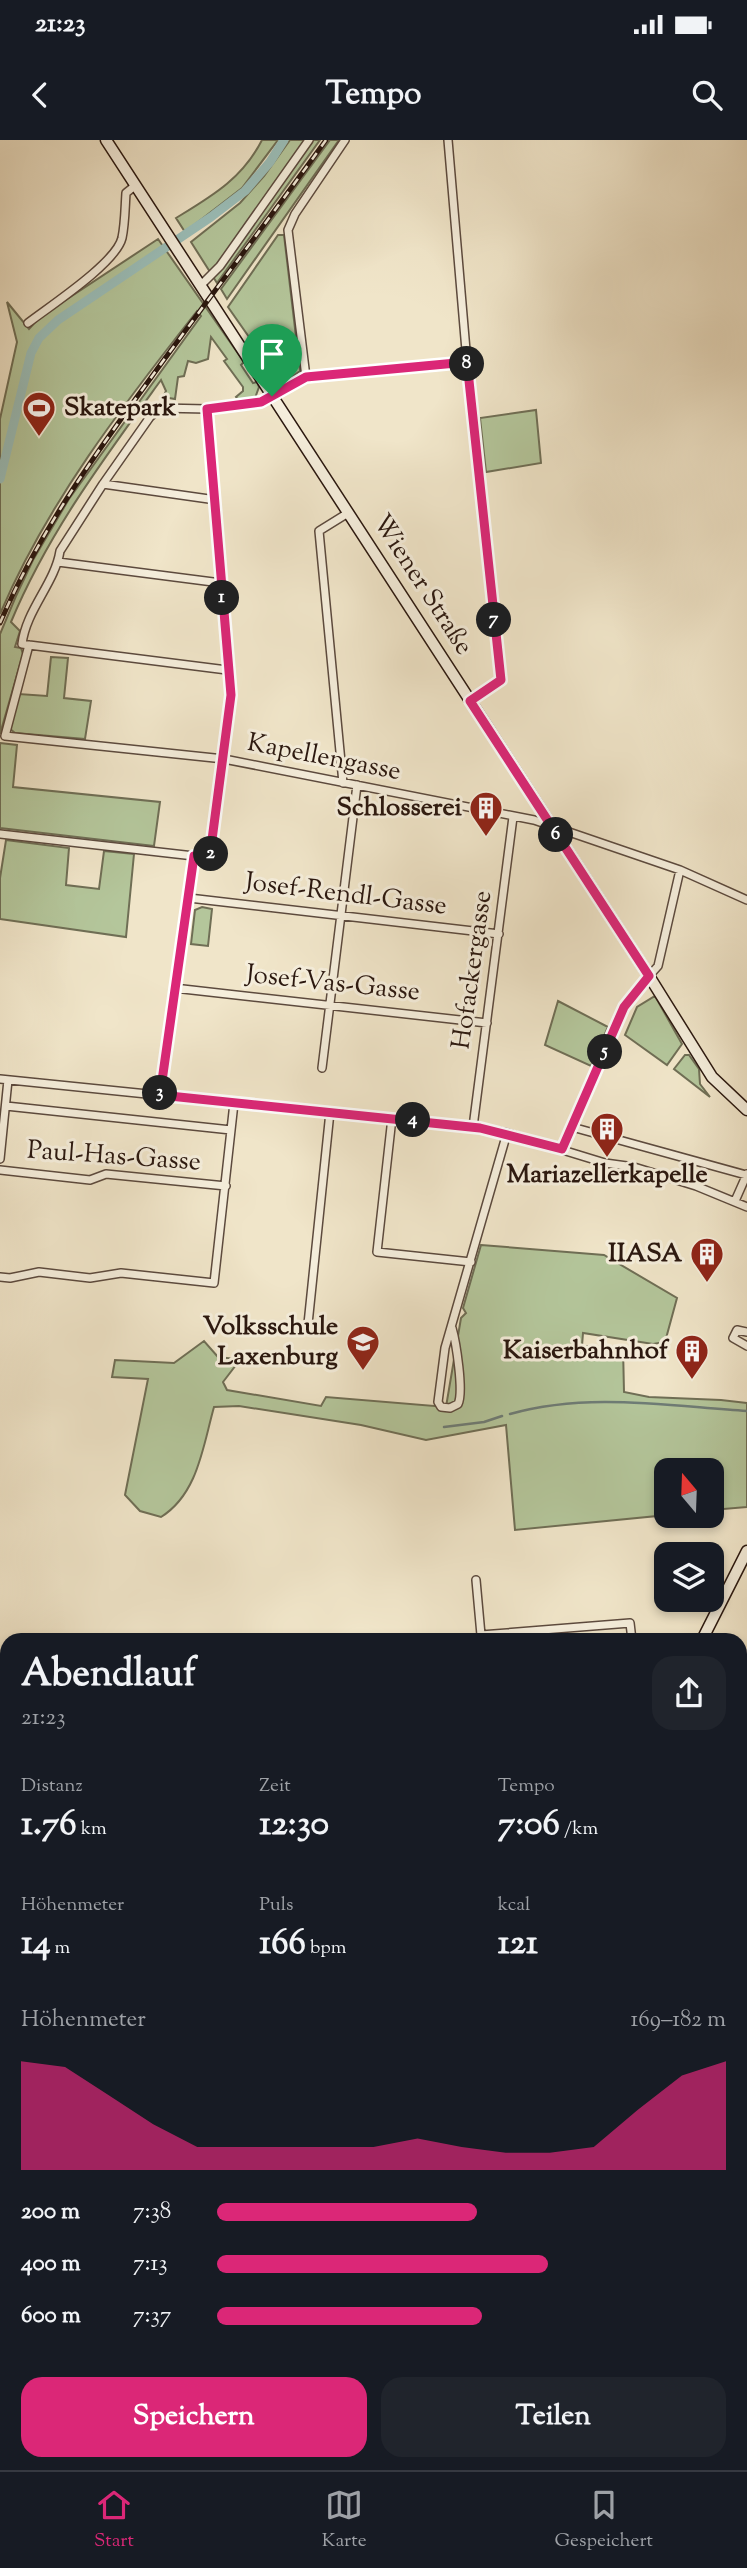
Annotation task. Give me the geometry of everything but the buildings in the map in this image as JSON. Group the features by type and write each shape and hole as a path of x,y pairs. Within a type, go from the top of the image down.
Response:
{"main road":[{"name":"Wiener Straße","path":"106,140 712,1077 747,1110"},
{"path":"706,1633 747,1552"}],"street":[{"path":"201,285 220,267 309,140"},
{"path":"306,377 288,230 295,214 345,140"},
{"path":"448,140 467,362 501,680 470,701"},
{"path":"28,323 89,277 113,254 122,240 126,193 136,185"},
{"path":"227,670 22,644 23,635 58,562 60,551 149,417 160,408 207,409 250,404 272,396 306,377 467,362"},
{"path":"0,834 194,856 210,855 231,695 207,409"},
{"path":"103,484 216,500"},
{"path":"343,783 319,531 348,513"},
{"path":"58,562 221,583"},
{"name":"Kapellengasse","path":"29,645 5,736 224,759 549,825"},
{"path":"321,1068 356,785"},
{"name":"Hofackergasse","path":"473,1127 513,817"},
{"path":"549,825 680,870 747,900"},
{"path":"160,1095 194,856"},
{"path":"562,1149 624,1007 658,966 680,870"},
{"name":"Josef-Rendl-Gasse","path":"189,898 499,934"},
{"name":"Josef-Vas-Gasse","path":"174,988 487,1023"},
{"path":"4,1079 473,1127 507,1133 605,1163 625,1165 696,1186 747,1207"},
{"name":"Paul-Has-Gasse","path":"0,1159 6,1106 4,1079"},
{"path":"0,1277 10,1278 40,1272 90,1278 121,1273 214,1283 234,1103"},
{"path":"6,1106 231,1130"},
{"path":"308,1324 330,1112"},
{"path":"392,1118 377,1252 471,1262"},
{"path":"572,1127 747,1175 735,1201"},
{"path":"452,1328 459,1350 461,1397 458,1404 450,1408 441,1407 438,1402 445,1348 507,1133"},
{"name":"Paul-Has-Gasse","path":"0,1170 90,1180 106,1174 226,1186"},
{"path":"747,1332 737,1330 733,1335 735,1340 747,1346"},
{"path":"476,1580 481,1633"},
{"path":"506,1633 630,1623 631,1633"}],"green space":[{"path":"262,140 278,140 242,188 185,232 176,218 214,194 235,176"},
{"path":"290,140 320,140 217,283 191,242 240,203"},
{"path":"330,140 339,140 227,299 221,289"},
{"path":"278,235 284,235 300,371 282,384 228,307"},
{"path":"158,239 244,362 241,365 253,383 257,382 259,387 255,398 239,401 236,397 243,391 243,387 211,337 208,359 196,363 188,361 184,376 178,377 175,399 163,397 166,391 161,380 79,496 26,589 11,622 20,631 15,647 21,648 23,654 0,734 0,634 33,560 69,499 201,316 197,311 88,456 40,533 0,614 0,419 17,342 7,302 29,329 40,317"},
{"path":"536,410 541,463 486,472 480,418"},
{"path":"51,657 68,658 64,698 91,701 85,739 15,733 9,728 19,694 47,696"},
{"path":"0,743 17,745 13,787 160,802 154,846 0,828"},
{"path":"6,840 69,848 66,885 99,889 104,851 134,854 126,937 0,919 0,878"},
{"path":"202,907 212,909 208,946 191,944 195,910"},
{"path":"655,996 682,1044 667,1065 625,1035 637,1007"},
{"path":"558,1001 608,1027 591,1066 545,1045"},
{"path":"685,1055 689,1055 699,1069 700,1084 710,1097 674,1069"},
{"path":"481,1245 604,1255 677,1298 665,1342 653,1344 583,1333 582,1346 623,1347 624,1392 649,1397 747,1403 747,1507 724,1509 724,1458 654,1458 654,1516 515,1530 506,1425 426,1440 361,1425 239,1406 214,1407 191,1482 183,1496 161,1517 140,1511 125,1495 148,1379 112,1377 115,1360 174,1363 204,1341 218,1357 235,1359 236,1365 223,1382 227,1390 321,1406 326,1397 446,1407 461,1318 466,1313 463,1308"}],"waterway":[{"path":"0,479 31,353 39,338 58,320 245,191 270,162 284,140"},
{"path":"510,1414 539,1407 598,1402 747,1411"},
{"path":"444,1427 484,1422 502,1416"}],"railway":[{"path":"0,623 31,558 88,467 326,140"}],"place":[{"name":"Skatepark","path":"39,438"},
{"name":"Schlosserei","path":"486,838"},
{"name":"Mariazellerkapelle","path":"607,1159"},
{"name":"IIASA","path":"707,1284"},
{"name":"Volksschule Laxenburg","path":"363,1372"},
{"name":"Kaiserbahnhof","path":"692,1381"}],"route":[{"path":"467,362 501,680 470,701 649,976 624,1007 562,1149 480,1128 160,1095 194,856 210,855 231,695 207,409 261,402 272,396 306,377 467,362"}]}
